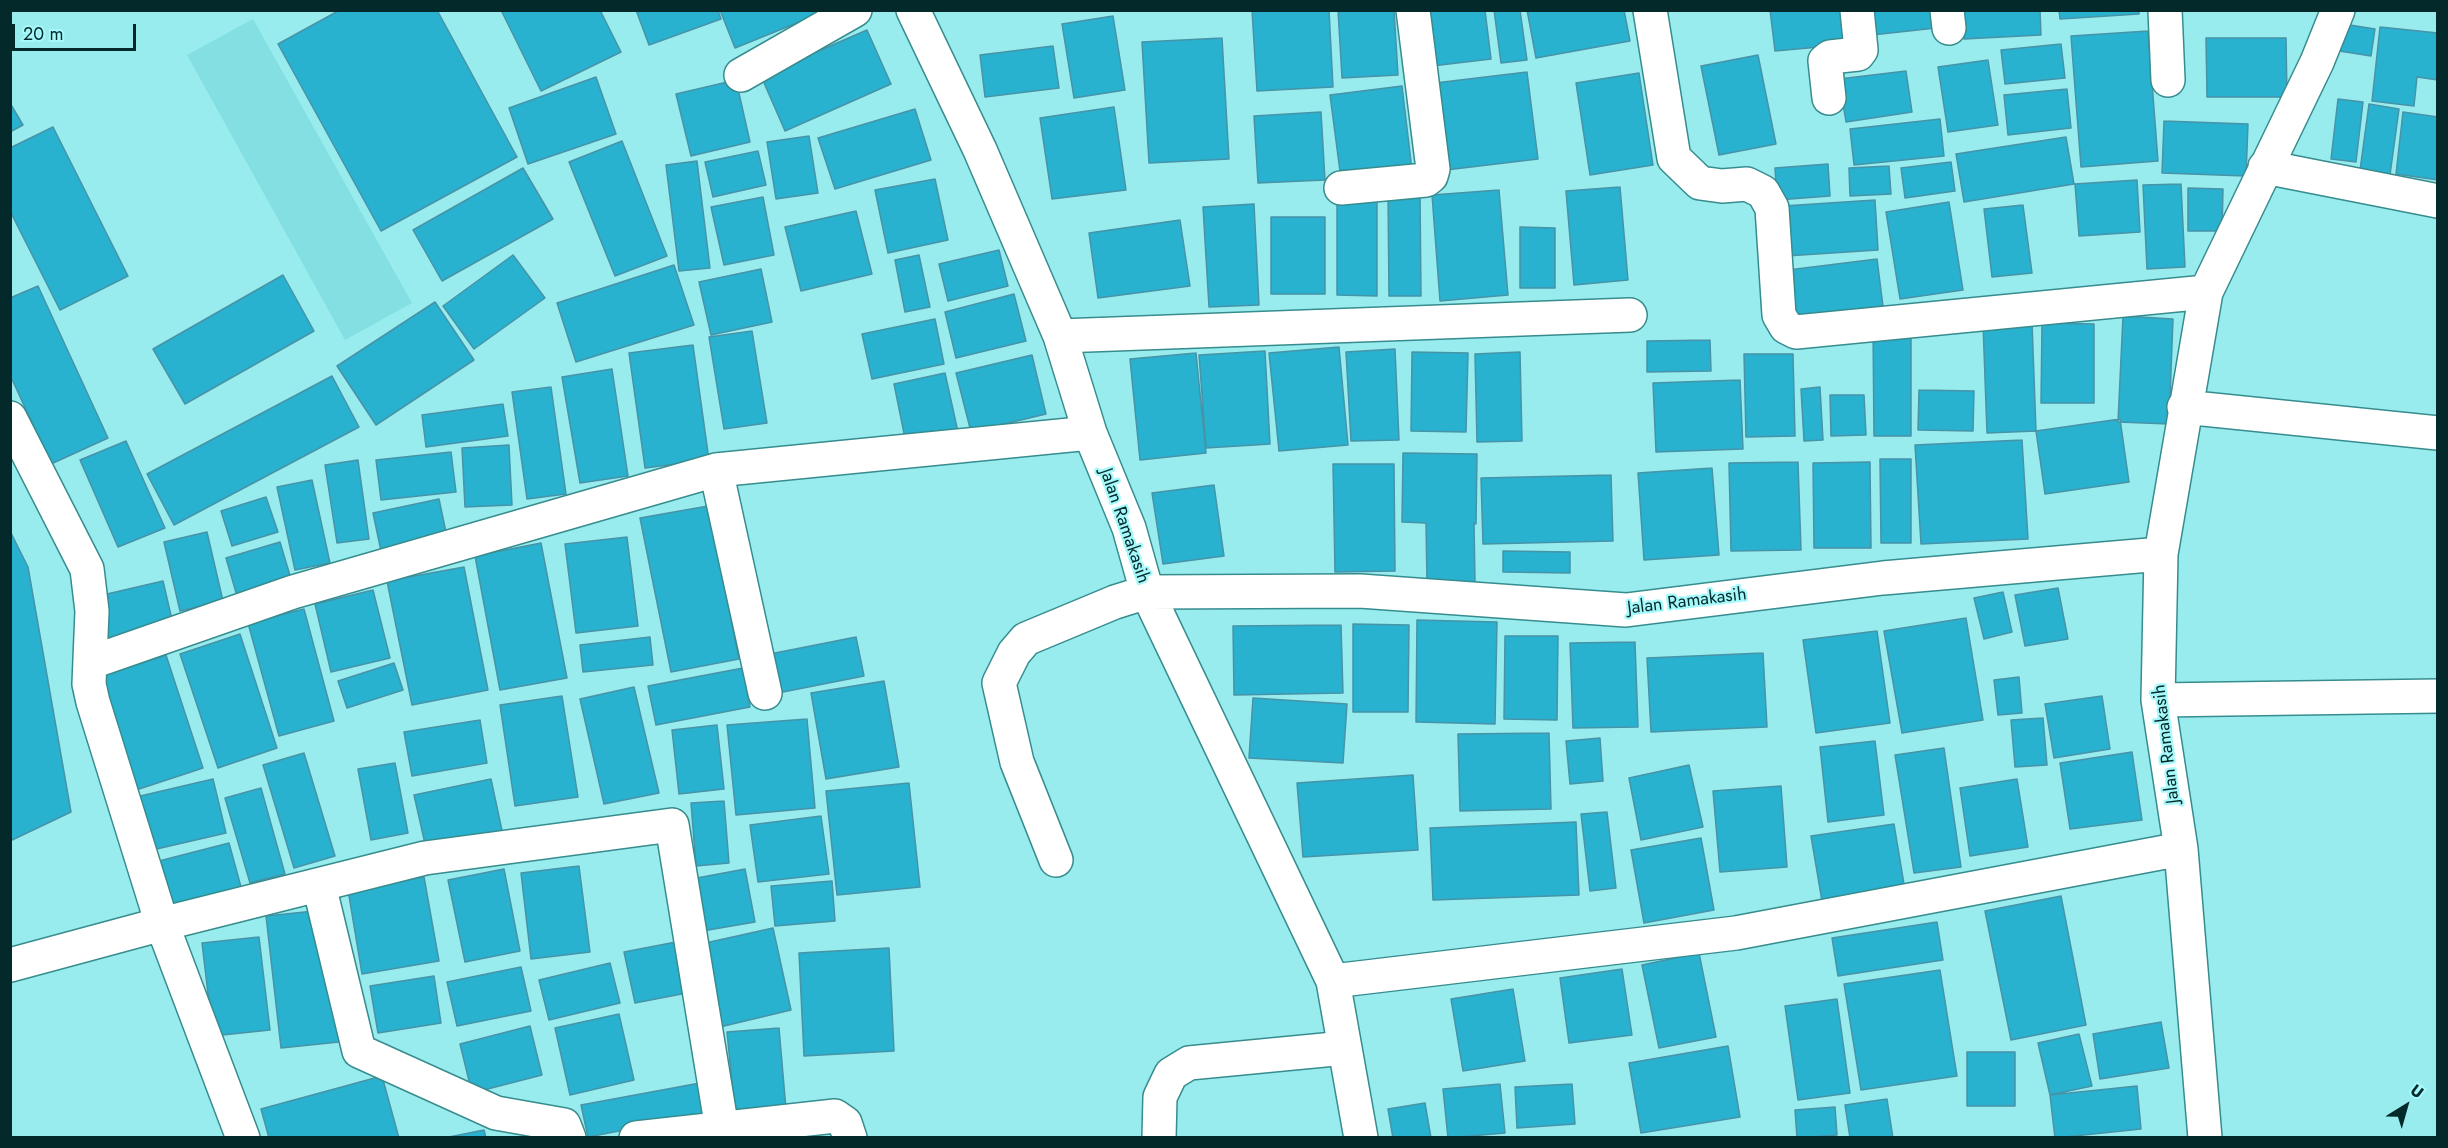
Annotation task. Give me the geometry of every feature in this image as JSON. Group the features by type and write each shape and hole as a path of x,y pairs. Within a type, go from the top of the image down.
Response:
{"street":[{"path":"741,75 855,10"},
{"path":"1341,188 1426,180 1431,176 1433,169 1413,10"},
{"path":"1650,10 1674,158 1700,183 1722,186 1747,184 1763,192 1772,208 1779,315 1786,327 1796,332 2205,292"},
{"path":"1829,98 1825,61 1830,57 1858,54 1861,50 1857,10"},
{"path":"2164,10 2168,80"},
{"path":"2161,555 2205,292 2317,63 2338,10"},
{"name":"Jalan Ramakasih","path":"917,11 980,150 1059,336 1090,433 1129,528 1147,592 1359,591 1626,610 1883,578 2161,555 2158,700 2181,849 2205,1137"},
{"path":"2265,167 2438,201"},
{"path":"1059,336 1630,315"},
{"path":"2184,407 2438,433"},
{"path":"10,418 87,569 92,611 92,662 89,684 93,702 162,924 243,1137"},
{"path":"92,662 293,592 717,470 1090,433"},
{"path":"717,470 765,693"},
{"path":"1056,860 1017,762 999,684 1014,653 1026,639 1115,602 1147,592 1333,981 1361,1137"},
{"path":"2158,700 2438,696"},
{"path":"10,965 425,858 672,825 722,1128"},
{"path":"1333,981 1736,933 2181,849"},
{"path":"319,885 359,1051 496,1113 564,1125 569,1137"},
{"path":"1159,1137 1160,1097 1171,1074 1189,1063 1345,1048"},
{"path":"636,1137 835,1116 845,1124 850,1137"}],"shaded area":[{"path":"253,19 412,303 345,340 187,55"}],"building":[{"path":"340,10 437,10 517,157 381,231 278,44"},
{"path":"501,10 600,10 621,52 541,91"},
{"path":"636,10 718,10 721,19 649,45"},
{"path":"720,10 818,10 819,14 735,48"},
{"path":"1252,10 1329,10 1333,87 1257,91"},
{"path":"1338,10 1394,10 1398,75 1342,78"},
{"path":"1425,10 1485,10 1491,59 1432,66"},
{"path":"1494,10 1520,10 1527,60 1501,63"},
{"path":"1527,10 1624,10 1630,41 1536,58"},
{"path":"1770,10 1848,10 1852,44 1775,51"},
{"path":"1869,10 1933,10 1936,28 1872,35"},
{"path":"1962,10 2040,10 2041,35 1964,39"},
{"path":"2059,10 2139,10 2139,14 2060,19"},
{"path":"1113,16 1125,90 1074,98 1062,24"},
{"path":"2337,23 2375,29 2371,56 2333,50"},
{"path":"2380,27 2438,33 2438,80 2417,77 2414,106 2372,101"},
{"path":"867,30 891,84 785,131 761,76"},
{"path":"2148,31 2158,161 2081,167 2071,36"},
{"path":"1222,38 1229,159 1149,163 1142,42"},
{"path":"2206,38 2286,38 2287,97 2207,97"},
{"path":"2061,44 2065,78 2005,84 2001,50"},
{"path":"1053,46 1059,88 985,97 980,55"},
{"path":"1758,55 1776,144 1719,155 1701,66"},
{"path":"1988,60 1998,125 1948,132 1938,67"},
{"path":"1906,71 1912,112 1846,122 1839,79"},
{"path":"1527,72 1538,159 1446,170 1435,83"},
{"path":"1639,73 1653,165 1590,175 1576,83"},
{"path":"596,77 616,134 528,164 509,108"},
{"path":"736,80 750,142 691,156 676,94"},
{"path":"1402,86 1412,170 1341,179 1330,95"},
{"path":"2067,89 2071,128 2008,135 2004,95"},
{"path":"2338,99 2363,102 2356,162 2331,159"},
{"path":"10,103 23,125 10,132"},
{"path":"2369,104 2399,109 2390,175 2360,170"},
{"path":"1114,107 1126,190 1052,199 1040,118"},
{"path":"915,109 931,160 835,189 818,138"},
{"path":"1321,112 1325,180 1258,183 1254,116"},
{"path":"2403,112 2438,117 2438,180 2396,174"},
{"path":"1940,119 1944,156 1854,165 1850,129"},
{"path":"2164,121 2248,124 2246,176 2162,173"},
{"path":"53,127 128,276 60,310 10,211 10,148"},
{"path":"809,136 818,193 776,199 767,142"},
{"path":"2066,137 2074,184 1964,202 1956,154"},
{"path":"622,141 667,256 615,276 569,162"},
{"path":"758,151 766,185 713,197 705,162"},
{"path":"697,161 710,268 679,271 666,165"},
{"path":"1951,162 1955,191 1905,198 1901,168"},
{"path":"1828,164 1830,196 1777,200 1775,168"},
{"path":"1889,166 1891,194 1850,196 1849,168"},
{"path":"523,168 553,219 442,281 413,230"},
{"path":"935,179 948,240 888,253 875,190"},
{"path":"2137,180 2140,232 2079,236 2075,184"},
{"path":"2181,184 2185,267 2147,269 2143,185"},
{"path":"1620,187 1628,280 1574,285 1566,191"},
{"path":"2188,188 2223,189 2222,231 2188,231"},
{"path":"1499,190 1508,295 1440,301 1432,195"},
{"path":"1388,193 1420,193 1421,296 1389,296"},
{"path":"763,197 774,255 724,265 711,207"},
{"path":"1875,200 1878,250 1786,256 1783,206"},
{"path":"1337,202 1377,202 1377,296 1337,295"},
{"path":"1949,202 1963,290 1900,299 1886,212"},
{"path":"1254,204 1259,305 1209,307 1203,207"},
{"path":"2023,205 2032,273 1992,277 1984,209"},
{"path":"856,211 872,274 801,291 785,227"},
{"path":"1271,217 1325,217 1325,294 1271,294"},
{"path":"1180,220 1190,286 1098,298 1089,233"},
{"path":"1520,227 1555,228 1555,288 1520,288"},
{"path":"999,250 1008,286 948,301 939,264"},
{"path":"513,255 545,298 474,349 443,306"},
{"path":"919,255 930,307 905,312 895,260"},
{"path":"1877,259 1883,306 1795,317 1788,270"},
{"path":"674,265 694,325 576,362 557,303"},
{"path":"761,269 772,322 711,335 699,282"},
{"path":"283,275 314,331 185,404 153,349"},
{"path":"38,286 108,438 51,464 10,375 10,298"},
{"path":"1014,294 1026,341 956,358 945,312"},
{"path":"435,302 474,360 376,425 337,366"},
{"path":"2123,316 2173,319 2169,424 2118,422"},
{"path":"935,319 944,364 872,379 862,334"},
{"path":"2032,322 2036,431 1987,433 1983,323"},
{"path":"2042,323 2094,324 2094,403 2041,403"},
{"path":"1873,330 1911,330 1911,436 1874,436"},
{"path":"752,331 767,423 724,429 709,337"},
{"path":"1710,340 1711,371 1647,372 1647,341"},
{"path":"693,345 709,460 645,468 629,353"},
{"path":"1339,347 1348,445 1279,451 1269,353"},
{"path":"1395,349 1399,440 1351,441 1346,352"},
{"path":"1265,351 1270,444 1206,448 1199,355"},
{"path":"1412,352 1468,353 1466,432 1411,431"},
{"path":"1520,352 1522,441 1477,442 1475,354"},
{"path":"1196,353 1206,453 1140,460 1130,359"},
{"path":"1744,354 1793,354 1795,436 1746,437"},
{"path":"1032,355 1046,414 971,432 956,373"},
{"path":"612,369 628,476 580,483 562,377"},
{"path":"945,373 958,432 906,443 894,384"},
{"path":"332,376 359,427 174,525 147,474"},
{"path":"1740,380 1743,449 1656,452 1653,383"},
{"path":"551,387 566,494 527,499 512,392"},
{"path":"1820,387 1823,440 1804,441 1801,389"},
{"path":"1919,390 1974,391 1973,431 1918,430"},
{"path":"1830,395 1864,395 1866,435 1831,436"},
{"path":"503,404 508,436 426,447 422,415"},
{"path":"2120,419 2129,482 2045,494 2036,431"},
{"path":"2022,440 2028,539 1921,544 1915,445"},
{"path":"126,441 165,528 118,547 80,460"},
{"path":"509,445 512,505 465,507 462,448"},
{"path":"451,452 456,492 381,500 376,460"},
{"path":"1403,453 1477,454 1476,524 1474,523 1475,583 1427,584 1426,523 1402,522"},
{"path":"1880,459 1911,459 1911,543 1881,543"},
{"path":"358,460 369,539 337,543 325,465"},
{"path":"1798,462 1801,550 1731,551 1729,463"},
{"path":"1870,462 1871,548 1814,548 1813,463"},
{"path":"1333,464 1394,464 1395,571 1335,572"},
{"path":"1712,468 1719,555 1644,560 1638,473"},
{"path":"1611,475 1613,541 1483,544 1481,478"},
{"path":"312,480 330,563 295,570 277,487"},
{"path":"1214,485 1224,556 1163,564 1152,493"},
{"path":"266,497 278,532 232,546 221,511"},
{"path":"439,499 447,537 381,551 373,513"},
{"path":"708,506 739,659 671,672 640,518"},
{"path":"10,531 28,567 71,812 10,841"},
{"path":"207,532 223,601 180,611 164,542"},
{"path":"627,537 638,626 576,633 565,544"},
{"path":"280,542 291,579 237,596 226,558"},
{"path":"541,543 567,678 500,690 475,556"},
{"path":"1503,551 1570,552 1570,573 1503,572"},
{"path":"464,567 488,690 412,705 387,581"},
{"path":"163,581 173,624 105,640 94,597"},
{"path":"2058,588 2068,639 2025,646 2015,595"},
{"path":"373,590 390,658 331,672 315,604"},
{"path":"2003,592 2012,632 1984,639 1974,598"},
{"path":"304,609 334,721 279,736 248,623"},
{"path":"1966,618 1983,720 1902,733 1884,631"},
{"path":"1417,620 1497,622 1495,724 1416,722"},
{"path":"1353,624 1409,625 1408,712 1353,712"},
{"path":"1341,625 1343,693 1234,695 1233,626"},
{"path":"1877,631 1890,723 1816,733 1803,640"},
{"path":"240,634 277,748 218,768 180,654"},
{"path":"1505,636 1558,636 1557,720 1504,719"},
{"path":"650,637 653,665 583,672 580,645"},
{"path":"856,637 864,676 778,693 770,654"},
{"path":"1635,642 1638,727 1573,728 1570,643"},
{"path":"1763,653 1767,727 1651,732 1647,658"},
{"path":"166,655 203,768 130,792 93,679"},
{"path":"394,663 403,690 347,708 338,681"},
{"path":"743,668 750,707 656,725 648,686"},
{"path":"2019,677 2022,713 1998,715 1994,680"},
{"path":"884,681 899,767 826,779 811,693"},
{"path":"634,687 659,793 604,804 580,699"},
{"path":"562,696 578,797 515,806 500,705"},
{"path":"2102,696 2110,749 2054,758 2045,704"},
{"path":"1253,698 1347,704 1343,763 1249,758"},
{"path":"2043,718 2047,765 2015,767 2011,720"},
{"path":"807,719 815,808 736,815 727,725"},
{"path":"480,720 487,763 412,776 404,732"},
{"path":"717,725 724,789 679,794 672,730"},
{"path":"1549,733 1551,809 1460,811 1458,734"},
{"path":"1600,738 1603,781 1570,784 1566,741"},
{"path":"1875,741 1884,815 1828,822 1820,747"},
{"path":"1944,748 1961,867 1914,873 1895,755"},
{"path":"2132,752 2142,820 2070,829 2060,763"},
{"path":"304,753 335,856 294,868 263,765"},
{"path":"395,763 408,833 371,840 358,769"},
{"path":"1689,765 1703,827 1641,840 1629,778"},
{"path":"1413,775 1418,850 1303,857 1297,783"},
{"path":"213,779 226,833 148,851 136,797"},
{"path":"491,779 504,840 428,857 414,795"},
{"path":"2017,779 2028,847 1970,856 1960,788"},
{"path":"909,783 920,887 837,895 826,791"},
{"path":"1781,786 1787,867 1720,872 1713,791"},
{"path":"261,788 285,874 250,883 225,798"},
{"path":"724,801 729,863 696,866 691,803"},
{"path":"1607,812 1616,888 1590,891 1581,814"},
{"path":"821,816 829,874 758,882 750,825"},
{"path":"1576,822 1579,895 1433,900 1430,828"},
{"path":"1894,824 1905,890 1822,901 1811,836"},
{"path":"1701,838 1714,910 1644,923 1631,850"},
{"path":"229,843 241,887 170,906 159,861"},
{"path":"579,866 590,952 531,959 521,873"},
{"path":"504,869 520,951 465,962 448,880"},
{"path":"745,869 755,922 691,933 681,881"},
{"path":"424,877 439,961 362,974 348,890"},
{"path":"832,881 835,921 775,926 771,886"},
{"path":"2061,896 2086,1025 2011,1040 1985,911"},
{"path":"324,910 339,1042 281,1048 266,916"},
{"path":"1937,922 1943,960 1838,976 1832,938"},
{"path":"773,928 791,1010 720,1027 701,944"},
{"path":"259,937 270,1030 213,1036 202,943"},
{"path":"681,941 692,992 635,1003 624,952"},
{"path":"889,948 894,1051 804,1056 799,953"},
{"path":"1699,953 1716,1037 1659,1048 1642,965"},
{"path":"610,963 620,1003 549,1020 539,980"},
{"path":"521,967 531,1011 457,1026 447,982"},
{"path":"1622,969 1632,1035 1569,1043 1560,978"},
{"path":"1940,970 1957,1076 1861,1090 1844,984"},
{"path":"434,976 441,1023 378,1033 370,986"},
{"path":"1513,989 1525,1061 1463,1071 1451,999"},
{"path":"1837,999 1850,1093 1798,1100 1785,1006"},
{"path":"619,1014 634,1080 570,1095 555,1028"},
{"path":"2161,1022 2169,1068 2100,1079 2093,1034"},
{"path":"530,1026 542,1075 472,1093 460,1044"},
{"path":"779,1028 786,1109 735,1113 727,1032"},
{"path":"2079,1034 2092,1086 2050,1095 2038,1043"},
{"path":"1728,1046 1740,1117 1641,1133 1629,1063"},
{"path":"1967,1052 2015,1052 2015,1106 1967,1106"},
{"path":"382,1076 399,1138 269,1138 261,1109"},
{"path":"700,1083 707,1114 588,1137 581,1105"},
{"path":"1500,1084 1505,1133 1448,1138 1443,1089"},
{"path":"1572,1084 1575,1124 1517,1128 1515,1087"},
{"path":"2137,1086 2141,1129 2055,1138 2050,1095"},
{"path":"1887,1099 1893,1138 1850,1138 1845,1105"},
{"path":"1425,1103 1431,1138 1393,1138 1388,1109"},
{"path":"1835,1107 1837,1135 1797,1138 1795,1110"},
{"path":"484,1130 486,1138 444,1138"}]}
